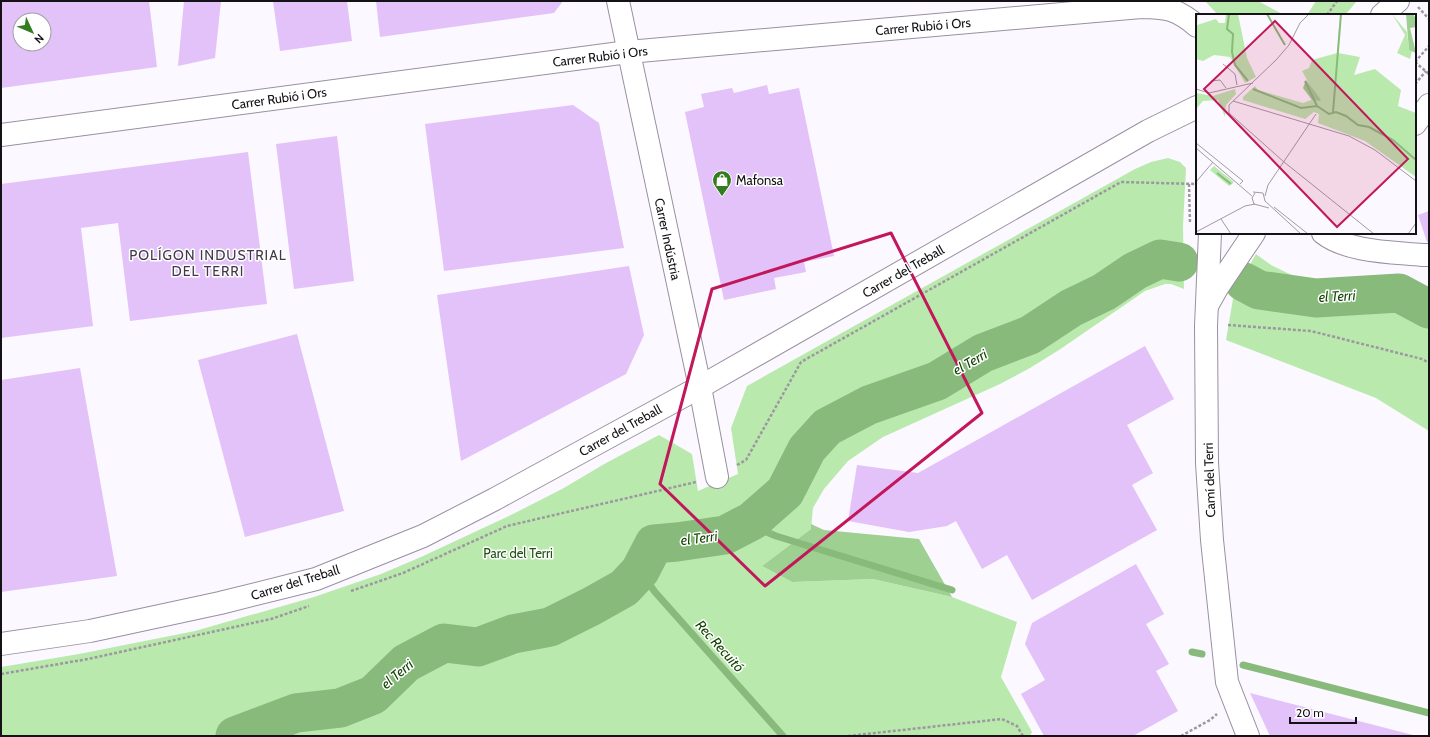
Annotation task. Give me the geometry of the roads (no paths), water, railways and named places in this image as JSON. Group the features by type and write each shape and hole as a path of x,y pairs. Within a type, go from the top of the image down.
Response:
{"street":[{"name":"Carrer Indústria","path":"618,1 700,387 717,477"},
{"path":"1384,14 1408,4"},
{"name":"Carrer Rubió i Ors","path":"1,135 628,52 1141,7 1155,7 1177,11 1196,25"},
{"path":"1416,123 1429,105"},
{"name":"Carrer del Treball","path":"1,644 97,629 220,603 316,579 423,536 495,499 700,387 1148,131 1196,107"},
{"path":"1207,316 1210,234"},
{"name":"Camí del Terri","path":"1248,736 1227,682 1220,630 1207,463 1207,316 1217,288 1253,234"},
{"path":"1324,234 1329,238 1352,247 1429,255"}],"waterway":[{"name":"el Terri","path":"235,736 296,713 340,708 373,695 406,663 444,643 478,647 513,634 550,627 592,606 624,588 640,571 654,544 725,535 752,521 785,492 807,449 827,427 869,405 937,381 983,353 1030,335 1071,308 1104,292 1135,271 1160,259 1179,262"},
{"name":"el Terri","path":"1244,282 1259,290 1316,298 1399,293 1429,309"},
{"path":"752,521 757,528 776,536 952,590"},
{"name":"Rec Recuitó","path":"640,571 655,592 783,736"},
{"path":"1192,652 1202,654"},
{"path":"1243,665 1429,713"}],"place":[{"name":"Mafonsa","path":"722,197"}],"district":[{"name":"POLÍGON INDUSTRIAL DEL TERRI","path":"208,264"}],"park label":[{"name":"Parc del Terri","path":"518,553"}]}
